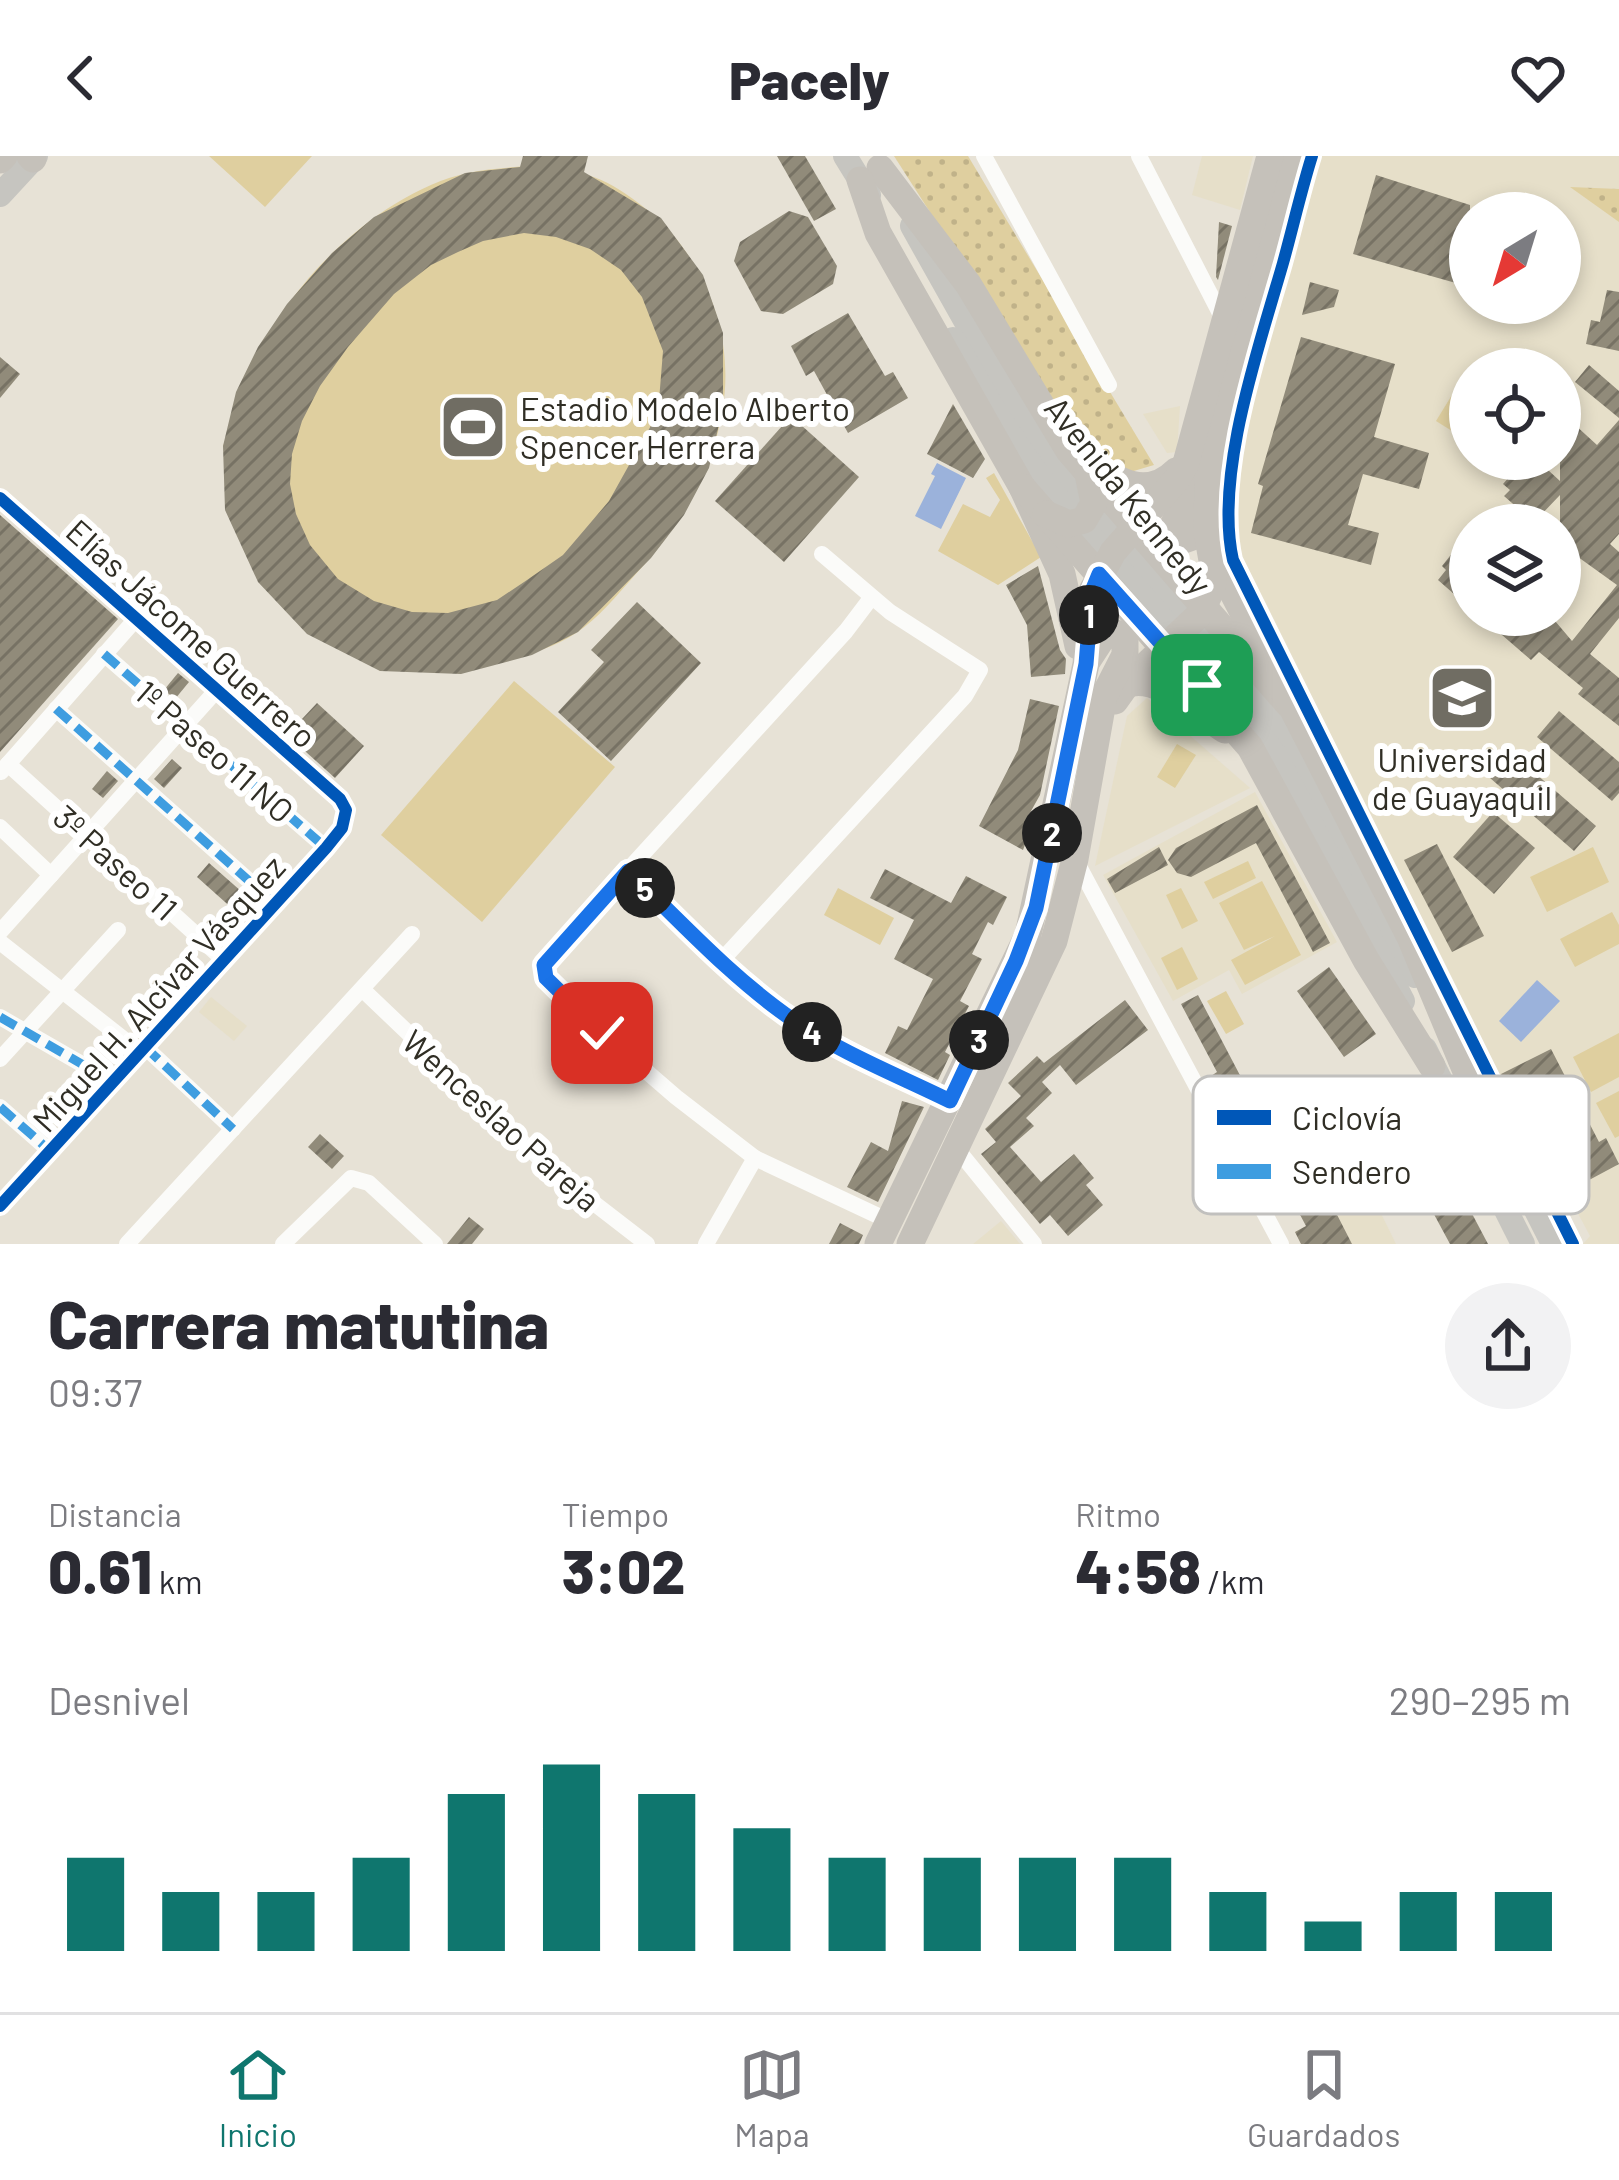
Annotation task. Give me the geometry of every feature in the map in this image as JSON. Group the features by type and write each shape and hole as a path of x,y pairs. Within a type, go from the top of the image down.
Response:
{"main road":[{"path":"1096,737 1124,686 1205,606 1214,581 1194,462 1223,319 1270,156"},
{"path":"884,1233 1022,948 1036,908 1085,668 1089,604 1099,574 1133,526 1194,462 1295,156"},
{"path":"0,195 33,157"},
{"path":"864,165 968,284 1048,422 1088,474 1288,704"},
{"path":"864,165 878,233 1022,487 1062,574 1085,668"},
{"name":"Avenida Kennedy","path":"864,165 942,299 1026,459 1243,710 1276,756 1468,1076"},
{"path":"1048,422 1076,451 1130,484 1148,487 1163,482 1194,462"},
{"path":"1043,511 1069,524 1084,520 1094,502 1088,474"},
{"path":"1022,487 1209,697 1262,767 1366,960 1432,1066"},
{"path":"1210,547 1410,938 1468,1076"},
{"path":"910,1244 1041,973 1075,859 1104,696 1127,649 1125,638 1107,634 1085,668"},
{"path":"1209,697 1199,672 1204,658 1211,652 1233,649 1252,660"},
{"path":"1124,686 1135,680 1153,684 1232,735 1262,767"},
{"name":"Avenida Kennedy","path":"1367,906 1437,1076"},
{"name":"Avenida Kennedy","path":"1508,1214 1523,1244"},
{"name":"Avenida Kennedy","path":"1538,1214 1553,1244"}],"street":[{"path":"984,156 1109,385"},
{"path":"1139,156 1223,319"},
{"name":"Elías Jácome Guerrero","path":"0,498 340,799 346,810"},
{"path":"721,961 964,696 980,670 871,598 822,554"},
{"path":"871,598 546,959 546,978 676,1097 755,1157 884,1233"},
{"path":"4,768 135,620"},
{"name":"1º Paseo 11 NO","path":"104,654 326,848"},
{"path":"0,932 215,692"},
{"path":"56,709 275,904"},
{"name":"3º Paseo 11","path":"4,768 87,835 224,960"},
{"name":"Miguel H. Alcívar Vásquez","path":"4,1195 50,1151 326,848 342,828 346,810"},
{"path":"0,827 51,875"},
{"path":"1075,859 1193,1080"},
{"path":"628,871 765,999 821,1038 950,1101"},
{"path":"0,1059 118,930"},
{"path":"127,1244 412,934"},
{"path":"0,942 143,1049 233,1129"},
{"name":"Wenceslao Pareja","path":"362,989 526,1147 646,1244"},
{"path":"0,1017 113,1082"},
{"path":"0,1107 50,1151"},
{"path":"957,1149 1034,1244"},
{"path":"706,1244 755,1157"},
{"path":"283,1244 351,1178 369,1183 435,1244"},
{"path":"1265,1214 1281,1244"}],"shaded area":[{"path":"209,156 312,156 265,207"},
{"path":"894,156 968,156 1154,465 1127,473 1091,451 1060,415"},
{"path":"1202,156 1253,156 1240,210 1192,195"},
{"name":"Universidad de Guayaquil","path":"1314,156 1619,156 1619,1244 1583,1244 1590,1236 1578,1214 1589,1214 1589,1076 1495,1076 1238,569 1229,522 1239,446"},
{"name":"Estadio Modelo Alberto Spencer Herrera","path":"533,165 588,175 614,186 663,224 681,245 706,288 721,331 725,374 721,417 709,459 665,538 607,606 576,633 507,659 380,671 223,446 281,316 306,281 346,241 393,205 443,180"},
{"path":"1570,187 1619,189 1619,222 1581,192"},
{"path":"1449,400 1449,429 1436,421"},
{"path":"1180,406 1177,452 1167,453 1143,414"},
{"path":"994,473 1041,557 998,585 938,551 963,504 990,517 1000,500 986,478"},
{"path":"514,681 615,767 482,922 381,835"},
{"path":"1147,698 1250,788 1095,866 1127,716"},
{"path":"1177,744 1196,755 1175,788 1157,777"},
{"path":"1255,792 1337,942 1242,994 1229,970 1173,1001 1103,875"},
{"path":"1593,847 1609,882 1547,912 1530,877"},
{"path":"1248,861 1256,878 1213,899 1204,882"},
{"path":"1262,881 1301,955 1245,985 1231,960 1275,936 1244,950 1219,903"},
{"path":"838,888 894,918 880,945 824,915"},
{"path":"1181,888 1198,921 1182,929 1166,895"},
{"path":"1612,912 1619,925 1619,944 1575,967 1560,939"},
{"path":"1182,947 1198,979 1177,990 1161,958"},
{"path":"1226,991 1244,1024 1226,1034 1207,1001"},
{"path":"211,997 247,1026 234,1041 199,1012"},
{"path":"1619,1033 1619,1077 1591,1092 1589,1076 1583,1076 1573,1057"},
{"path":"1619,1091 1619,1136 1615,1138 1596,1103"},
{"path":"1330,1214 1381,1214 1396,1244 1301,1244 1295,1232"},
{"path":"1001,1221 1020,1244 973,1244"}],"water":[{"path":"937,463 966,478 941,529 915,516"},
{"path":"1537,980 1560,1001 1521,1042 1499,1021"}],"building":[{"path":"523,156 588,156 584,172 661,218 703,275 723,333 723,407 709,468 684,515 651,558 578,632 532,655 461,674 380,671 307,634 258,582 225,510 223,446 236,392 287,304 332,253 374,217 465,173 520,167","holes":["524,233 556,237 590,249 621,270 642,297 663,351 658,413 609,501 563,555 497,600 448,613 412,612 374,601 338,579 310,545 296,514 290,484 292,454 302,421 348,347 394,294 431,265 483,241"]},
{"path":"777,156 805,156 836,209 814,221"},
{"path":"1376,175 1449,198 1449,281 1353,254"},
{"path":"789,211 808,217 837,266 833,284 783,314 761,311 734,261 740,242"},
{"path":"1219,222 1232,226 1218,280 1216,277"},
{"path":"1310,282 1339,290 1334,307 1302,315"},
{"path":"1607,290 1619,292 1619,351 1586,344 1591,320 1600,322"},
{"path":"848,313 885,376 893,372 908,398 848,433 814,371 806,376 791,346"},
{"path":"1301,337 1395,364 1374,437 1429,453 1419,489 1363,474 1348,525 1379,533 1371,565 1251,533 1263,486 1258,484"},
{"path":"0,357 20,374 0,398"},
{"path":"1589,365 1619,391 1619,418 1581,387 1581,375"},
{"path":"953,404 985,459 973,478 927,454"},
{"path":"791,416 859,477 784,562 715,501"},
{"path":"1619,420 1619,534 1610,544 1619,552 1619,618 1590,654 1619,678 1619,726 1578,694 1583,688 1539,652 1531,660 1503,636 1568,636 1572,641 1581,636 1617,585 1581,559 1581,504 1560,504 1560,495 1551,504 1513,504 1504,496 1510,490 1503,484 1507,480 1581,480 1581,430 1597,445"},
{"path":"0,515 118,619 0,752"},
{"path":"1449,557 1449,590 1438,580 1446,570 1442,566"},
{"path":"1038,566 1066,659 1065,674 1031,677 1027,625 1006,585"},
{"path":"637,602 701,663 611,761 558,712 604,662 591,650"},
{"path":"178,673 189,682 175,699 164,690"},
{"path":"1030,699 1059,706 1040,795 1026,820 1033,824 1023,850 979,826 1018,750"},
{"path":"317,703 364,746 335,778 287,735"},
{"path":"1559,711 1619,762 1619,793 1612,801 1537,737"},
{"path":"1504,746 1596,826 1574,851 1482,771"},
{"path":"172,759 182,768 164,788 154,779"},
{"path":"107,771 118,781 103,798 92,789"},
{"path":"1257,805 1330,943 1313,952 1256,843 1191,877 1177,873 1168,860 1176,848"},
{"path":"1493,812 1535,848 1494,894 1453,857"},
{"path":"1437,844 1484,936 1452,952 1404,860"},
{"path":"1159,847 1168,865 1115,893 1107,879"},
{"path":"209,863 257,905 244,919 197,877"},
{"path":"885,869 951,903 966,876 1007,897 972,954 982,959 960,1001 969,1006 945,1052 950,1055 938,1080 885,1053 898,1026 907,1030 933,979 894,959 914,920 870,898"},
{"path":"1329,967 1376,1034 1344,1057 1297,991"},
{"path":"1198,995 1240,1076 1211,1076 1217,1072 1181,1004"},
{"path":"1125,1000 1148,1030 1076,1085 1060,1065 1042,1082 1052,1093 1026,1118 1034,1126 1010,1147 1041,1182 1074,1154 1094,1178 1086,1185 1103,1205 1068,1236 1050,1215 1040,1224 981,1154 996,1142 985,1129 1021,1096 1008,1083 1037,1056 1044,1063"},
{"path":"1551,1049 1565,1076 1502,1076"},
{"path":"902,1101 924,1107 878,1202 847,1187 871,1142 888,1151"},
{"path":"1589,1123 1599,1142 1606,1138 1619,1164 1589,1180"},
{"path":"320,1134 344,1156 332,1169 308,1147"},
{"path":"1300,1214 1337,1214 1352,1244 1301,1244 1295,1232 1306,1226"},
{"path":"1434,1214 1472,1214 1488,1244 1450,1244"},
{"path":"469,1217 484,1229 472,1244 447,1244"},
{"path":"840,1223 863,1235 859,1244 829,1244"}],"marked path":[{"path":"104,654 326,848"},
{"path":"56,709 275,904"},
{"path":"0,1017 113,1082"},
{"path":"145,1047 233,1129"},
{"path":"0,1107 50,1151"}],"cycle path":[{"path":"1312,156 1234,451 1229,490 1233,560 1489,1076"},
{"path":"0,498 340,799 346,810 342,828 326,848 0,1206"},
{"path":"1558,1214 1573,1244"}],"place":[{"name":"Estadio Modelo Alberto Spencer Herrera","path":"473,427"},
{"name":"Universidad de Guayaquil","path":"1462,698"}],"route":[{"path":"602,1033 546,978 544,965 628,871 721,961 792,1019 950,1101 1028,935 1036,908 1086,664 1089,604 1099,574 1209,697 1202,685"}]}
